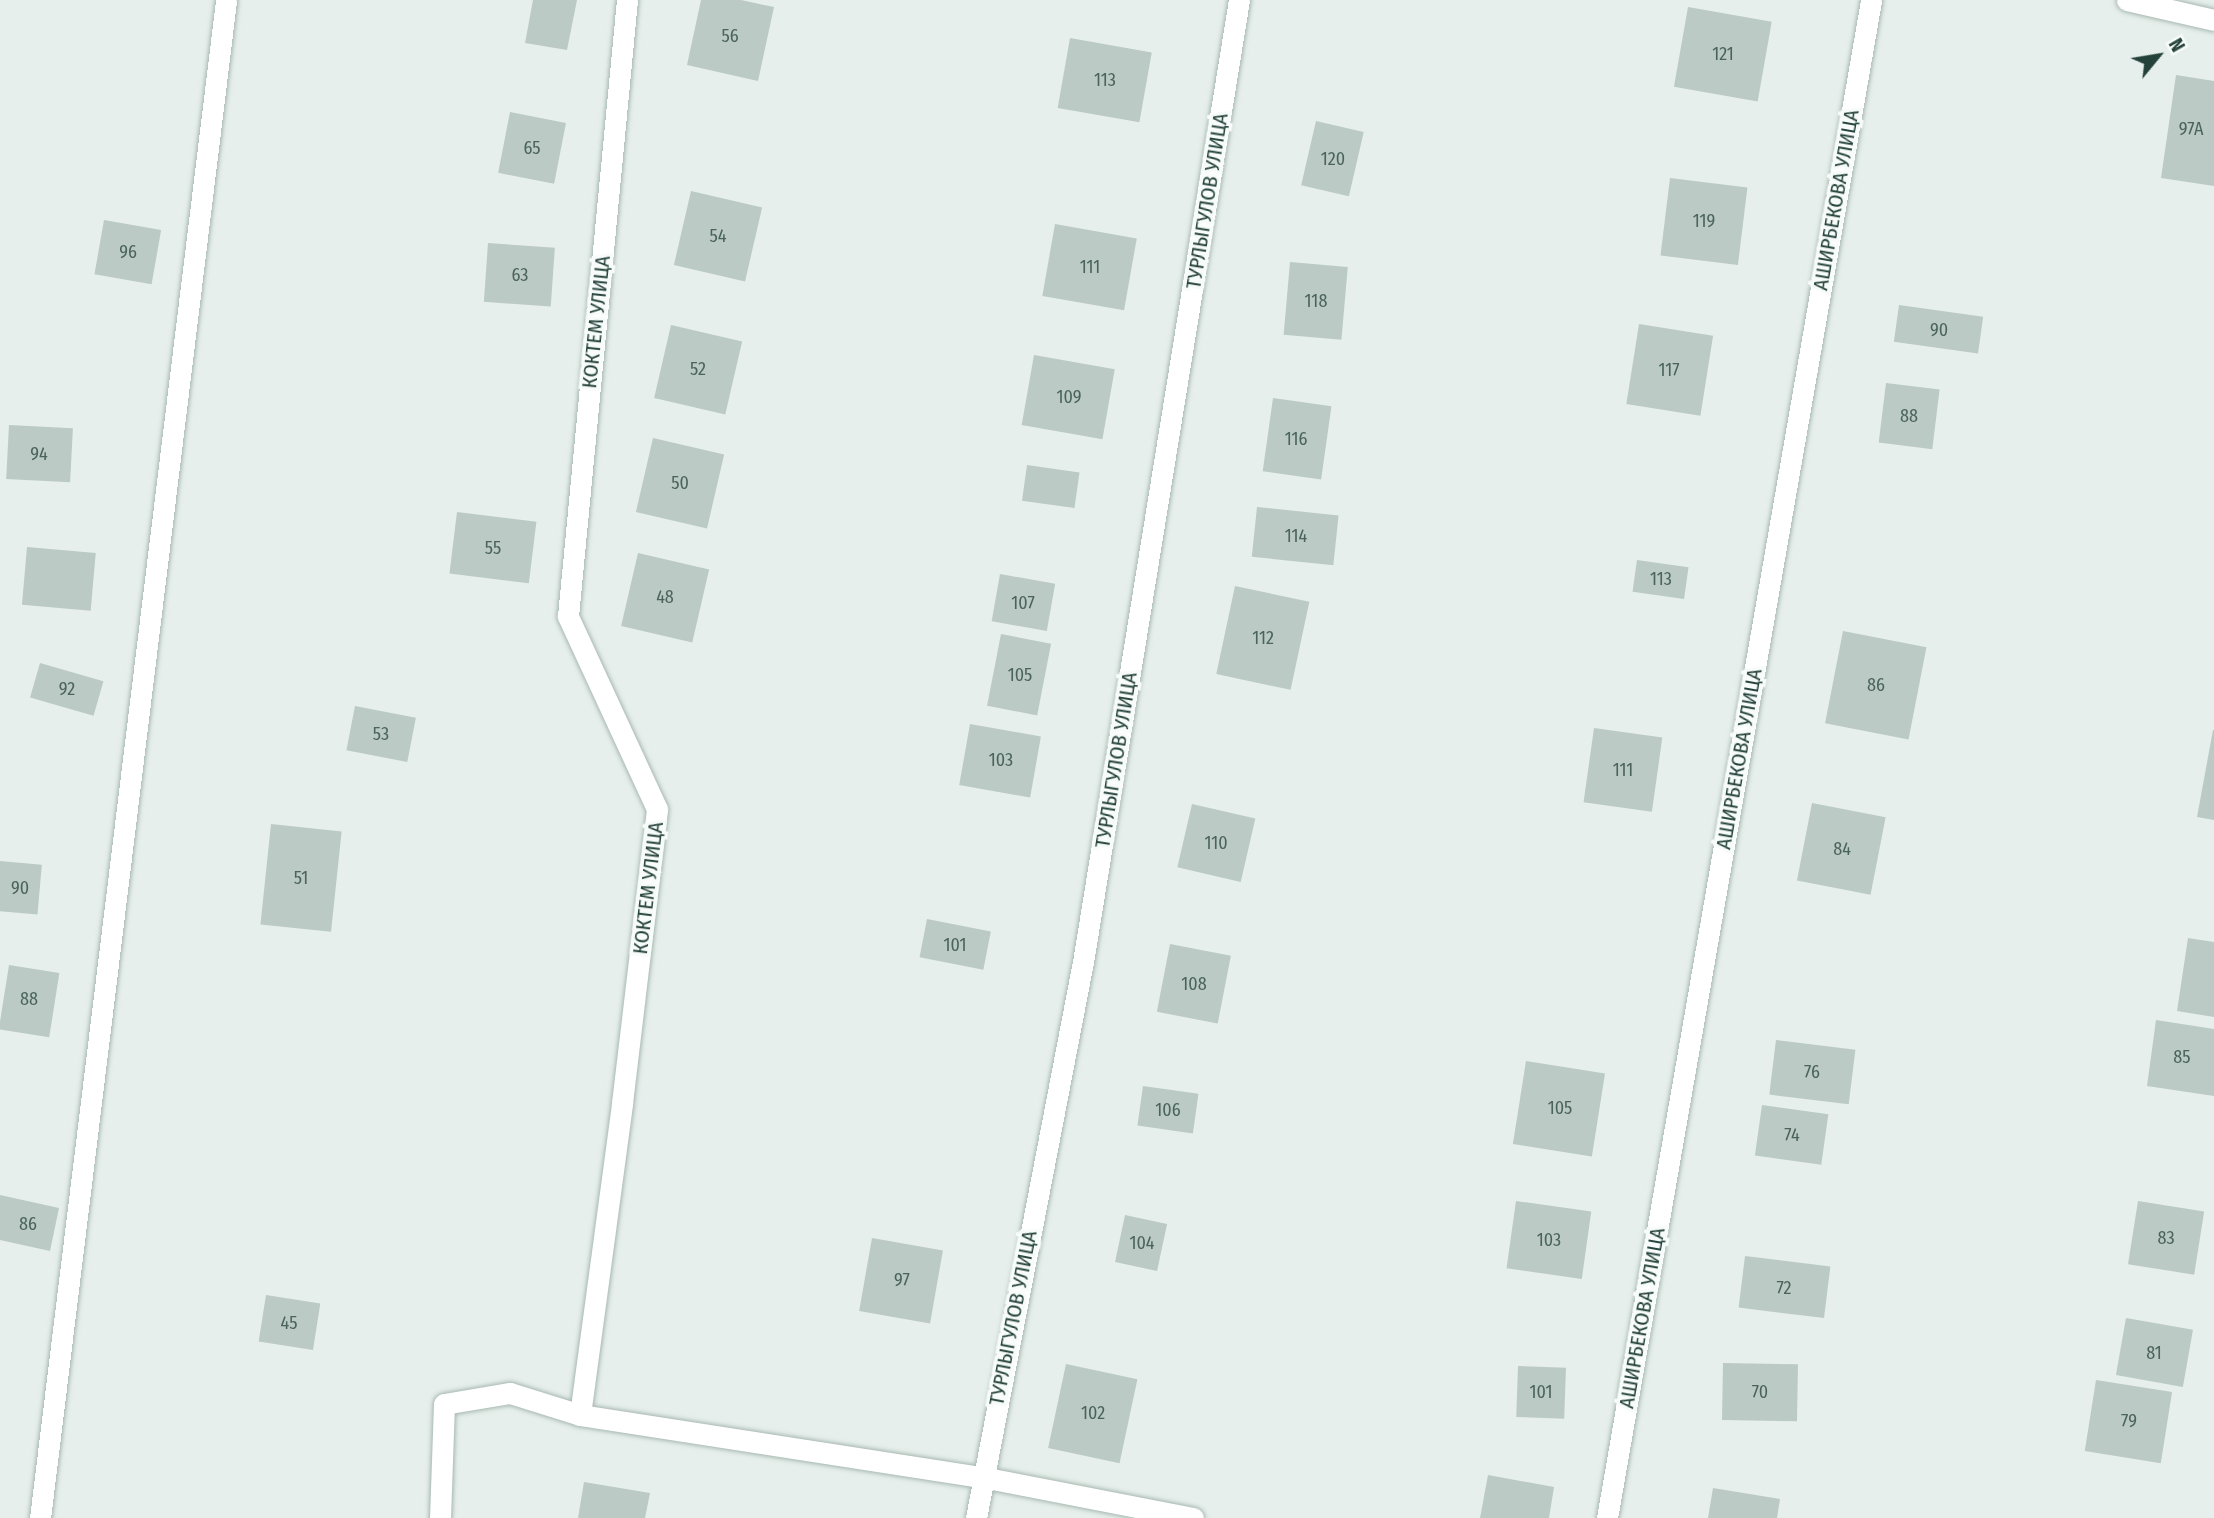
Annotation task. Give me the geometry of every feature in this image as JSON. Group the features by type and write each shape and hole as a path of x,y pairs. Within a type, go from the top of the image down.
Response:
{"street":[{"path":"40,1518 226,0"},
{"name":"КОКТЕМ УЛИЦА","path":"580,1415 657,809 568,616 627,0"},
{"name":"ТУРЛЫГУЛОВ УЛИЦА","path":"976,1518 1083,962 1240,0"},
{"name":"АШИРБЕКОВА УЛИЦА","path":"1607,1518 1871,0"},
{"path":"2127,0 2214,20"},
{"path":"439,1518 444,1404 510,1392 580,1415 982,1477 1193,1518"}],"building":[{"path":"533,0 577,0 567,50 525,43"},
{"path":"701,0 741,0 774,7 758,81 687,65"},
{"path":"1688,7 1772,22 1758,102 1674,87"},
{"path":"1070,38 1152,52 1139,122 1058,108"},
{"path":"2176,75 2214,81 2214,186 2161,178"},
{"path":"510,112 566,123 554,184 498,173"},
{"path":"1316,121 1364,132 1349,196 1301,185"},
{"path":"1670,178 1747,188 1738,265 1660,255"},
{"path":"691,191 762,207 745,281 674,265"},
{"path":"104,220 161,230 152,284 94,274"},
{"path":"1055,224 1137,238 1124,310 1042,296"},
{"path":"488,243 555,248 551,307 484,302"},
{"path":"1290,262 1348,267 1341,340 1284,335"},
{"path":"1899,305 1983,317 1978,353 1894,342"},
{"path":"1639,324 1713,336 1700,416 1626,404"},
{"path":"671,325 742,341 725,414 654,398"},
{"path":"1034,355 1115,369 1102,439 1022,425"},
{"path":"1886,383 1940,390 1932,449 1879,443"},
{"path":"1273,398 1331,406 1321,479 1263,471"},
{"path":"9,425 73,428 70,482 6,479"},
{"path":"653,438 724,454 707,528 636,512"},
{"path":"1027,465 1079,472 1074,508 1022,501"},
{"path":"1257,507 1339,516 1333,565 1252,557"},
{"path":"457,512 536,522 529,583 449,574"},
{"path":"27,547 96,553 91,611 22,605"},
{"path":"638,553 709,569 692,642 621,626"},
{"path":"1637,560 1688,567 1684,599 1633,592"},
{"path":"1000,574 1055,584 1047,631 992,621"},
{"path":"1235,586 1309,602 1291,690 1216,674"},
{"path":"1843,631 1926,647 1909,739 1825,723"},
{"path":"1001,634 1051,644 1037,715 987,706"},
{"path":"40,663 103,681 94,716 30,698"},
{"path":"355,706 416,718 407,762 346,750"},
{"path":"970,724 1041,737 1030,798 959,785"},
{"path":"1594,728 1662,738 1652,812 1584,802"},
{"path":"2214,730 2214,820 2197,817"},
{"path":"1812,803 1886,817 1871,895 1797,881"},
{"path":"1192,804 1255,819 1241,882 1177,867"},
{"path":"271,824 342,831 331,932 260,924"},
{"path":"0,861 42,865 37,914 0,911"},
{"path":"927,919 991,931 983,970 920,957"},
{"path":"2188,938 2214,942 2214,1017 2177,1011"},
{"path":"1170,944 1231,956 1218,1024 1157,1012"},
{"path":"9,965 59,973 49,1037 0,1029"},
{"path":"2156,1020 2214,1029 2214,1096 2147,1086"},
{"path":"1776,1040 1855,1050 1849,1104 1769,1095"},
{"path":"1526,1061 1605,1074 1592,1156 1513,1144"},
{"path":"1143,1086 1198,1094 1193,1133 1137,1126"},
{"path":"1762,1105 1828,1114 1821,1165 1755,1156"},
{"path":"0,1195 59,1208 50,1251 0,1240"},
{"path":"1516,1201 1591,1212 1582,1279 1507,1268"},
{"path":"2138,1201 2204,1211 2194,1275 2128,1264"},
{"path":"1125,1215 1167,1224 1157,1271 1115,1262"},
{"path":"872,1238 943,1251 930,1323 859,1311"},
{"path":"1745,1256 1830,1266 1824,1318 1739,1308"},
{"path":"266,1295 320,1304 313,1350 259,1341"},
{"path":"2126,1318 2193,1330 2183,1387 2116,1375"},
{"path":"1723,1363 1798,1364 1797,1421 1722,1420"},
{"path":"1066,1364 1137,1379 1120,1463 1048,1448"},
{"path":"1518,1366 1566,1368 1564,1419 1516,1417"},
{"path":"2096,1380 2172,1392 2161,1463 2085,1451"},
{"path":"1488,1475 1554,1487 1549,1518 1480,1518"},
{"path":"584,1482 650,1493 645,1518 578,1518"},
{"path":"1713,1488 1780,1499 1777,1518 1708,1518"}]}
